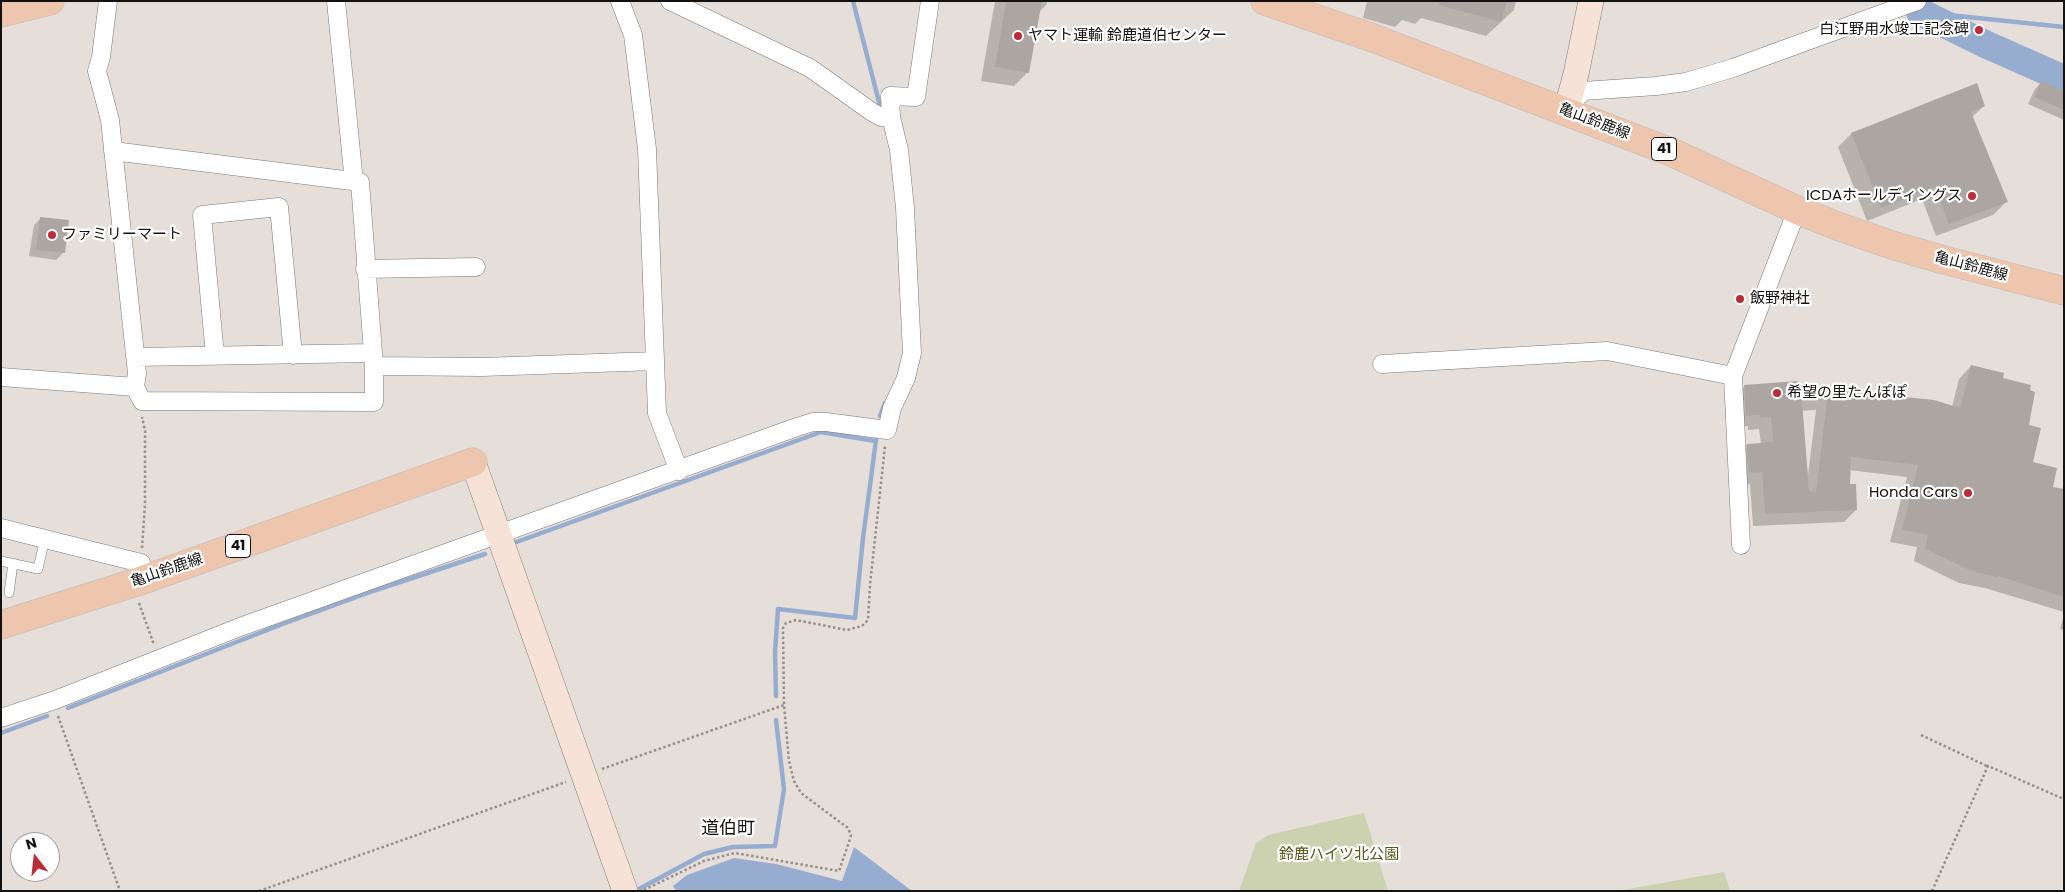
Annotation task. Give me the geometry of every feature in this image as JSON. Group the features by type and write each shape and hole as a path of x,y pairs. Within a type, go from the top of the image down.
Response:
{"main road":[{"path":"1,13 50,1"},
{"name":"亀山鈴鹿線","path":"1265,1 1374,38 1566,111 1671,152 1797,210 1892,245 2064,291"},
{"name":"亀山鈴鹿線","path":"1,625 140,572 473,462"}],"street":[{"path":"108,1 101,57 97,71 110,120 139,394"},
{"path":"336,1 354,182"},
{"path":"620,1 633,35 647,149 657,413 679,471"},
{"path":"670,1 810,68 872,112 882,117 891,117"},
{"path":"1,718 55,700 240,627 813,422 887,430 892,408 906,378 912,352 904,208 899,150 891,117 890,96 916,97 930,1"},
{"path":"1566,111 1576,74 1590,1"},
{"path":"1566,111 1582,91 1686,82 1750,62 1917,1"},
{"path":"1,377 139,394 374,402 373,359 360,182 114,151"},
{"path":"215,356 202,214 279,207 293,355"},
{"path":"1740,545 1733,376 1797,210"},
{"path":"365,269 476,267"},
{"path":"1382,364 1607,351 1733,376"},
{"path":"135,357 293,355 482,367 655,361"},
{"path":"473,462 625,891"},
{"path":"1,528 45,538 140,572"}],"lane":[{"path":"1,561 38,569 45,538"},
{"path":"9,592 12,563"}],"path":[{"path":"139,394 145,431 145,504 138,600 159,659"},
{"path":"643,891 704,861 735,854 839,871 851,835 848,828 801,793 789,761 784,705 783,628 786,623 796,620 847,630 862,626 868,620 887,430"},
{"path":"55,700 58,716 120,891"},
{"path":"260,891 784,705"},
{"path":"1921,735 2064,799"},
{"path":"1932,891 1988,766"}],"green space":[{"name":"鈴鹿ハイツ北公園","path":"1364,813 1388,891 1239,891 1256,843 1268,835"},
{"path":"1724,872 1730,890 1727,891 1617,891"}],"water":[{"path":"854,847 912,891 676,891 673,886 687,875 734,858 776,864 842,881"}],"building":[{"name":"ヤマト運輸 鈴鹿道伯センター","path":"1006,1 1042,1 1029,73 995,67"},
{"path":"1440,1 1507,1 1501,22 1439,5"},
{"path":"2041,81 2064,91 2064,110 2034,97"},
{"path":"1977,83 1985,106 1971,112 2008,202 1949,224 1935,187 1881,208 1851,133"},
{"name":"ファミリーマート","path":"40,217 69,220 65,253 36,250"},
{"name":"Honda Cars","path":"1971,365 2004,373 2003,378 2031,385 2030,390 2035,392 2029,425 2041,428 2033,462 2057,468 2053,487 2064,489 2064,597 1998,576 1998,578 1972,571 1925,549 1928,535 1902,530 1918,465 1851,457 1850,484 1856,484 1857,510 1765,514 1762,472 1749,473 1747,444 1773,442 1771,417 1760,418 1760,415 1746,416 1744,385 1798,381 1798,386 1934,400 1960,408","holes":["1827,399 1816,492 1809,491 1802,400"]}],"waterway":[{"path":"853,1 880,106"},
{"path":"1920,12 2064,27"},
{"path":"1920,12 1985,44 2064,79"},
{"path":"880,416 885,403"},
{"path":"511,544 821,432 875,441"},
{"path":"776,696 775,652 778,609 855,618 876,440"},
{"path":"68,708 280,625 373,591 485,554"},
{"path":"1,733 47,716"},
{"path":"639,889 704,854 733,847 775,846 784,789 776,720"}],"place":[{"name":"白江野用水竣工記念碑","path":"1979,30"},
{"name":"ヤマト運輸 鈴鹿道伯センター","path":"1018,36"},
{"name":"ICDAホールディングス","path":"1972,196"},
{"name":"ファミリーマート","path":"52,235"},
{"name":"飯野神社","path":"1740,299"},
{"name":"希望の里たんぽぽ","path":"1777,393"},
{"name":"Honda Cars","path":"1968,493"}],"district":[{"name":"道伯町","path":"728,829"}]}
